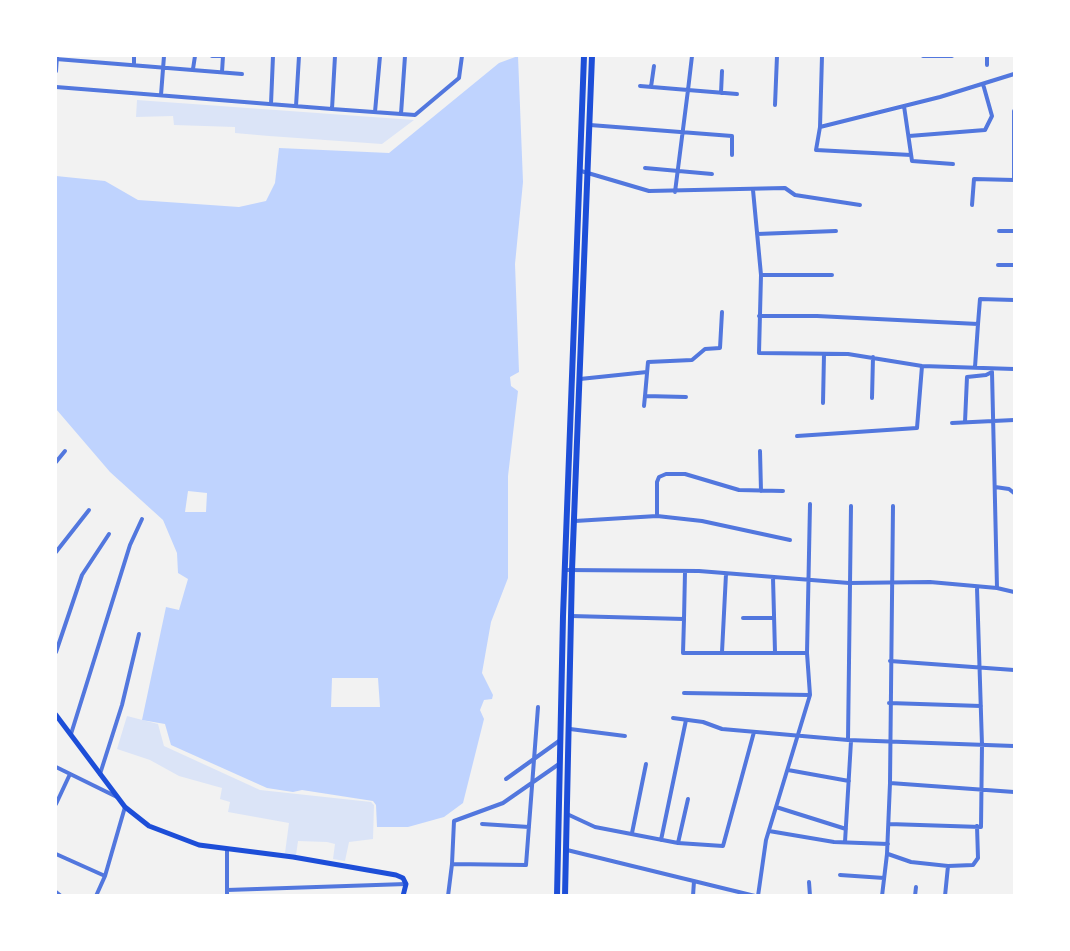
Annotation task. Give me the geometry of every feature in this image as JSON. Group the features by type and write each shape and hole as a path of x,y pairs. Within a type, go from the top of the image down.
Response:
{"main road":[{"path":"565,896 570,729 568,570 575,521 585,172 585,56"},
{"path":"557,896 559,741 592,56"},
{"path":"56,715 125,807 149,826 199,845 386,873 403,878 406,884 403,896"}],"street":[{"path":"134,56 134,63"},
{"path":"161,96 164,56"},
{"path":"193,69 195,56"},
{"path":"212,56 223,56 222,72"},
{"path":"271,104 273,56"},
{"path":"296,106 299,56"},
{"path":"332,109 335,56"},
{"path":"375,112 380,56"},
{"path":"401,114 405,56"},
{"path":"56,87 415,115 459,78 462,56"},
{"path":"675,192 692,56"},
{"path":"775,105 777,56"},
{"path":"822,56 820,127 816,150 911,155"},
{"path":"923,56 952,56"},
{"path":"987,56 987,65"},
{"path":"56,71 57,57 242,74"},
{"path":"651,87 654,66"},
{"path":"721,93 722,71"},
{"path":"820,127 904,106 1014,74"},
{"path":"909,136 985,130 992,116 983,84"},
{"path":"640,86 737,94"},
{"path":"904,106 912,160 953,164"},
{"path":"972,205 974,179 1014,180 1014,111"},
{"path":"590,125 684,131 732,137 732,155"},
{"path":"645,168 712,174"},
{"path":"585,172 649,191 785,188 795,195 860,205"},
{"path":"753,190 761,275 759,353 873,357 922,366 1014,369"},
{"path":"757,234 836,231"},
{"path":"999,231 1014,231"},
{"path":"998,265 1014,265"},
{"path":"761,275 832,275"},
{"path":"975,368 980,299 1014,300"},
{"path":"644,406 650,360 692,360 705,349 720,348 722,312"},
{"path":"759,316 817,316 978,324"},
{"path":"823,403 824,354"},
{"path":"872,398 873,357"},
{"path":"797,436 917,428 922,366"},
{"path":"992,370 997,588"},
{"path":"965,422 967,377 992,370"},
{"path":"579,379 647,372"},
{"path":"645,396 686,397"},
{"path":"952,423 1014,420"},
{"path":"56,462 65,451"},
{"path":"760,452 761,491"},
{"path":"657,516 657,482 659,477 666,474 685,474 739,490 783,491"},
{"path":"995,487 1009,489 1014,493"},
{"path":"567,850 757,896 769,831 810,694 807,653 810,504"},
{"path":"845,842 849,780 851,506"},
{"path":"882,896 889,825 892,506"},
{"path":"56,552 89,510"},
{"path":"575,521 657,516 702,521 790,540"},
{"path":"70,735 130,545 142,519"},
{"path":"56,652 82,575 109,534"},
{"path":"568,570 686,572 849,584 930,582 997,588 1014,592"},
{"path":"686,572 683,653 807,653"},
{"path":"723,652 726,574"},
{"path":"773,578 775,652"},
{"path":"889,825 981,827 983,789 977,588"},
{"path":"570,616 684,620"},
{"path":"743,618 774,618"},
{"path":"100,775 122,705 139,634"},
{"path":"890,661 1014,670"},
{"path":"684,693 810,694"},
{"path":"889,703 981,706"},
{"path":"452,864 526,865 538,707"},
{"path":"673,718 722,729 798,736 1014,746"},
{"path":"662,840 686,720"},
{"path":"570,729 625,736"},
{"path":"567,814 594,827 678,843 723,846 754,732"},
{"path":"506,780 559,741"},
{"path":"448,896 454,821 503,804 559,764"},
{"path":"632,833 646,764"},
{"path":"56,767 118,798"},
{"path":"788,770 849,780"},
{"path":"56,804 69,774"},
{"path":"890,783 1014,792"},
{"path":"678,843 688,799"},
{"path":"96,896 105,876 125,807"},
{"path":"777,807 846,829"},
{"path":"482,824 529,827"},
{"path":"887,854 911,862 948,866 976,864 977,826"},
{"path":"769,831 845,842 888,844"},
{"path":"227,850 227,893 406,884"},
{"path":"56,854 105,876"},
{"path":"945,896 948,866"},
{"path":"840,875 884,878"},
{"path":"693,896 694,881"},
{"path":"809,882 810,896"},
{"path":"915,896 916,888"},
{"path":"56,892 61,896"}],"shaded area":[{"path":"137,100 414,120 382,144 269,136 235,133 235,127 174,125 173,116 136,117"},
{"path":"127,716 158,724 164,746 260,790 371,802 374,805 373,839 349,842 345,861 333,859 335,844 327,842 298,841 296,855 285,853 289,823 228,812 230,802 220,799 222,788 179,776 150,760 117,749"}],"water":[{"path":"518,56 523,182 515,264 519,372 510,377 511,386 518,391 508,476 508,578 491,622 482,673 493,695 492,699 484,700 480,710 484,719 463,803 444,817 408,827 377,827 376,805 373,801 302,790 293,792 267,788 171,745 165,724 142,720 166,607 179,610 188,579 178,573 177,553 163,520 110,472 56,409 56,176 105,181 138,200 239,207 266,201 275,183 279,148 389,153 499,63","holes":["188,491 207,493 206,512 185,512","332,678 378,678 380,707 331,707"]}]}
